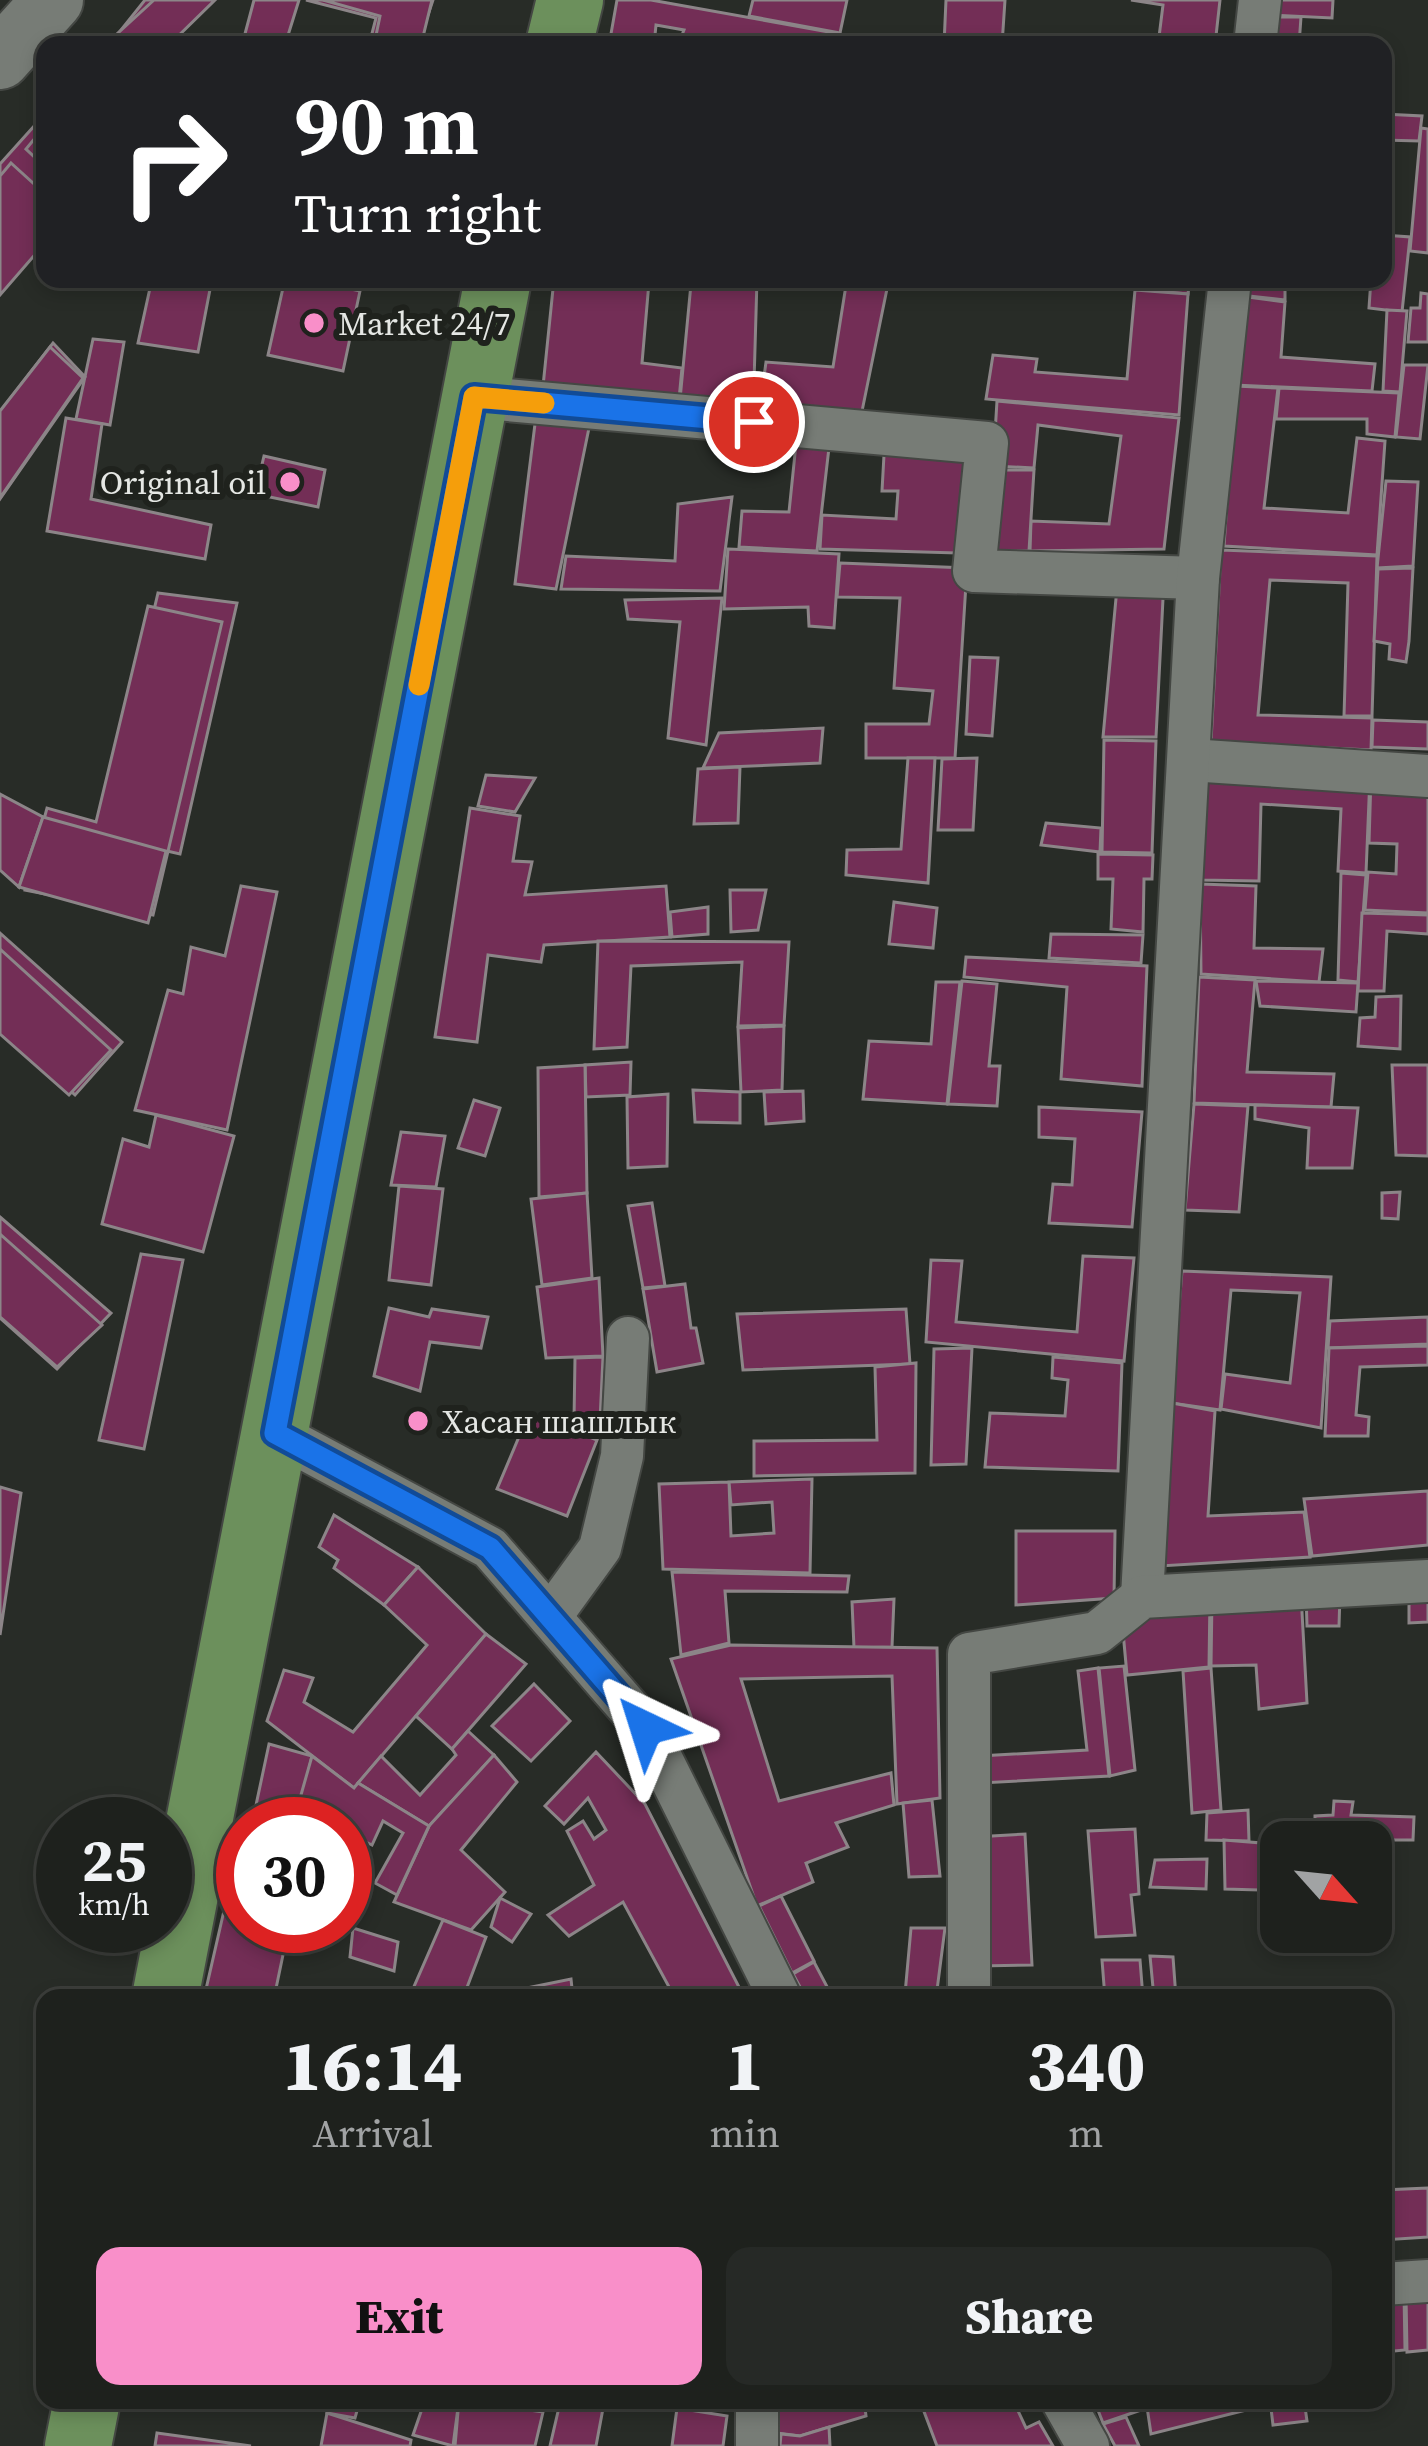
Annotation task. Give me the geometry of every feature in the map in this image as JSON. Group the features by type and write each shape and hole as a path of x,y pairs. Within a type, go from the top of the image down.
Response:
{"main road":[{"path":"561,36 571,0"},
{"path":"167,1989 496,288"},
{"path":"78,2446 85,2409"}],"street":[{"path":"0,58 53,0"},
{"path":"1256,36 1260,0"},
{"path":"1142,1597 1198,578 1229,288"},
{"path":"474,397 987,443 974,571 1198,578"},
{"path":"1190,760 1428,776"},
{"path":"550,1617 600,1548 622,1456 628,1338"},
{"path":"275,1433 490,1548 646,1728 776,1989"},
{"path":"969,1989 969,1654 1097,1634 1142,1597 1428,1581"},
{"path":"1392,2283 1428,2281"},
{"path":"43,2446 63,2409"},
{"path":"757,2446 758,2409"},
{"path":"1066,2409 1088,2446"}],"building":[{"path":"145,0 200,0 183,24 164,23 158,36 116,36"},
{"path":"154,0 215,0 178,36 115,36"},
{"path":"254,0 299,0 288,36 244,36"},
{"path":"306,0 433,0 421,36 371,36 376,18"},
{"path":"323,0 432,0 423,36 376,36 380,16"},
{"path":"617,0 651,0 840,34 684,36 684,30 656,25 655,36 611,36"},
{"path":"753,0 847,0 840,33 749,16"},
{"path":"946,0 1005,0 1003,36 944,36"},
{"path":"1131,0 1220,0 1216,36 1159,36 1163,5"},
{"path":"1270,0 1333,0 1332,18 1268,15"},
{"path":"1268,17 1301,17 1300,36 1267,36"},
{"path":"1392,114 1422,116 1419,141 1392,140"},
{"path":"36,124 36,206 0,248 0,164"},
{"path":"1421,128 1428,129 1428,253 1410,251"},
{"path":"36,137 36,158 26,149"},
{"path":"11,163 36,186 36,253 0,295 0,176"},
{"path":"1392,236 1410,237 1402,312 1369,308 1370,288 1392,288"},
{"path":"150,288 210,288 198,352 138,343"},
{"name":"Market 24/7","path":"283,288 360,291 343,371 268,355"},
{"path":"553,288 648,288 642,363 682,368 678,410 542,396"},
{"path":"691,288 757,288 753,417 679,410"},
{"path":"846,288 887,288 860,421 759,414 766,362 833,367"},
{"path":"1136,288 1189,288 1188,294"},
{"path":"1240,288 1285,288 1285,300 1240,295"},
{"path":"1135,290 1188,294 1179,415 986,399 993,355 1037,359 1035,372 1127,379"},
{"path":"1421,293 1428,294 1428,342 1408,342 1411,308 1420,308"},
{"path":"1240,296 1285,302 1281,357 1375,364 1372,391 1234,385"},
{"path":"1387,310 1407,311 1400,392 1383,391"},
{"path":"93,339 124,342 110,425 76,419"},
{"path":"53,343 85,377 0,499 0,412"},
{"path":"50,347 83,378 0,498 0,411"},
{"path":"1404,365 1428,365 1420,439 1396,437"},
{"path":"1235,386 1278,388 1264,508 1348,513 1357,438 1385,441 1377,555 1224,546"},
{"path":"1279,388 1399,393 1395,437 1367,434 1367,419 1276,419"},
{"path":"997,401 1179,418 1164,549 1030,551 1031,521 1109,524 1121,436 1038,425 1034,468 993,466"},
{"path":"536,416 590,423 556,589 515,584"},
{"path":"66,418 102,424 91,499 211,525 205,559 47,531"},
{"path":"797,434 830,439 817,551 739,547 742,511 789,512"},
{"path":"885,437 967,448 957,553 820,549 822,515 896,519 898,491 882,491"},
{"name":"Original oil","path":"264,456 325,470 318,507 255,494"},
{"path":"986,470 1034,470 1029,551 980,551"},
{"path":"1386,481 1418,482 1413,566 1377,568"},
{"path":"732,497 720,591 561,589 566,556 675,561 678,504"},
{"path":"728,549 839,554 834,628 809,626 808,607 724,609"},
{"path":"1221,550 1377,556 1372,716 1344,716 1348,583 1270,580 1258,715 1372,718 1371,750 1211,742"},
{"path":"840,563 967,568 955,758 866,758 866,724 929,724 933,691 894,688 900,598 837,597"},
{"path":"1413,568 1406,662 1389,659 1390,644 1374,641 1378,569"},
{"path":"1118,577 1164,579 1156,737 1103,737"},
{"path":"158,593 237,603 180,854 101,836"},
{"path":"722,598 706,745 668,738 680,622 628,619 625,600"},
{"path":"148,606 222,622 153,915 25,890 47,808 96,822"},
{"path":"970,657 998,658 992,736 966,734"},
{"path":"1373,720 1428,722 1428,749 1372,747"},
{"path":"823,728 820,763 703,768 719,733"},
{"path":"1104,740 1156,741 1152,853 1102,852"},
{"path":"908,758 935,758 928,883 846,875 847,850 901,849"},
{"path":"977,758 973,830 938,830 942,759"},
{"path":"1203,766 1370,776 1366,873 1338,871 1341,809 1261,804 1259,881 1200,880"},
{"path":"740,767 738,823 694,824 698,769"},
{"path":"486,775 535,778 515,812 478,806"},
{"path":"1371,777 1428,781 1428,913 1365,910 1368,872 1396,874 1397,844 1369,843"},
{"path":"0,794 43,817 19,887 0,870"},
{"path":"470,808 520,816 513,861 532,862 525,895 666,886 670,937 544,945 541,962 488,955 477,1042 435,1037"},
{"path":"43,817 166,851 148,923 19,887"},
{"path":"1046,823 1101,828 1100,852 1041,845"},
{"path":"1098,854 1153,855 1152,879 1144,879 1143,932 1111,929 1113,879 1098,879"},
{"path":"1341,873 1366,875 1358,982 1338,980"},
{"path":"1200,884 1256,886 1254,948 1323,949 1319,982 1201,974"},
{"path":"241,886 277,892 227,1130 135,1110 168,990 183,994 191,947 225,956"},
{"path":"730,890 766,890 758,930 731,932"},
{"path":"894,902 937,908 933,948 889,944"},
{"path":"708,907 708,934 672,937 670,912"},
{"path":"1362,913 1428,915 1428,934 1387,931 1384,991 1358,991"},
{"path":"0,933 122,1042 75,1095 0,1029"},
{"path":"1051,934 1143,935 1141,963 1049,958"},
{"path":"598,941 789,942 784,1025 738,1026 742,962 631,966 627,1047 594,1049"},
{"path":"0,949 111,1050 69,1095 0,1034"},
{"path":"966,957 1147,966 1142,1086 1061,1079 1067,987 964,977"},
{"path":"1199,977 1255,980 1247,1072 1334,1074 1331,1107 1194,1103"},
{"path":"962,981 997,984 989,1066 1000,1066 997,1106 948,1104"},
{"path":"1256,981 1358,983 1356,1012 1260,1006"},
{"path":"936,982 960,982 947,1104 863,1099 869,1041 931,1044"},
{"path":"1401,996 1400,1049 1358,1046 1360,1018 1375,1017 1376,997"},
{"path":"784,1026 782,1090 741,1092 738,1028"},
{"path":"631,1062 630,1095 586,1097 585,1065"},
{"path":"585,1065 587,1193 539,1197 538,1068"},
{"path":"1392,1065 1428,1065 1428,1156 1396,1155"},
{"path":"693,1090 740,1092 740,1123 695,1122"},
{"path":"803,1091 804,1121 766,1124 764,1092"},
{"path":"668,1094 667,1166 628,1168 627,1097"},
{"path":"474,1100 500,1108 485,1156 458,1148"},
{"path":"1194,1104 1248,1106 1239,1212 1185,1210"},
{"path":"1255,1105 1358,1108 1352,1168 1307,1168 1309,1128 1255,1119"},
{"path":"1039,1107 1142,1112 1132,1227 1049,1223 1053,1184 1072,1185 1075,1139 1039,1137"},
{"path":"156,1115 234,1136 203,1252 102,1224 123,1139 149,1147"},
{"path":"401,1132 445,1136 436,1187 391,1185"},
{"path":"399,1186 443,1189 431,1285 389,1280"},
{"path":"1400,1192 1398,1219 1382,1218 1382,1193"},
{"path":"587,1193 592,1278 542,1285 531,1199"},
{"path":"652,1203 665,1286 643,1288 628,1206"},
{"path":"0,1217 111,1313 57,1369 0,1318"},
{"path":"0,1234 102,1325 57,1367 0,1317"},
{"path":"141,1254 183,1260 144,1449 99,1440"},
{"path":"1083,1256 1134,1258 1124,1361 926,1342 931,1260 962,1261 956,1322 1077,1332"},
{"path":"1182,1271 1331,1277 1321,1428 1221,1409 1225,1374 1290,1383 1300,1293 1231,1290 1220,1410 1171,1403"},
{"path":"599,1278 603,1356 546,1358 537,1287"},
{"path":"685,1284 691,1328 696,1328 703,1363 657,1372 643,1289"},
{"path":"389,1308 429,1317 432,1309 488,1317 481,1348 430,1342 420,1391 374,1376"},
{"path":"906,1309 910,1364 743,1370 737,1314"},
{"path":"1428,1317 1428,1344 1328,1348 1330,1321"},
{"path":"1428,1346 1428,1365 1360,1367 1356,1415 1369,1417 1368,1436 1325,1436 1329,1348"},
{"path":"972,1348 966,1464 931,1465 934,1349"},
{"path":"603,1357 600,1420 574,1420 575,1358"},
{"path":"1053,1357 1122,1363 1118,1471 985,1467 990,1413 1065,1416 1068,1380 1052,1378"},
{"path":"916,1363 915,1473 754,1476 754,1441 877,1440 875,1367"},
{"path":"1172,1403 1215,1411 1208,1516 1304,1512 1310,1557 1160,1566"},
{"path":"529,1413 597,1440 567,1516 497,1489"},
{"path":"812,1479 810,1573 663,1569 659,1484","holes":["729,1482 731,1505 772,1502 774,1533 731,1536"]},
{"path":"0,1487 21,1493 0,1635"},
{"path":"1428,1491 1428,1545 1312,1556 1304,1499"},
{"path":"334,1515 418,1567 384,1605 334,1568 338,1560 319,1547"},
{"path":"1016,1531 1115,1531 1114,1598 1016,1605"},
{"path":"418,1567 486,1634 354,1788 267,1721 284,1670 313,1678 304,1702 353,1732 427,1645 384,1605"},
{"path":"672,1572 849,1576 847,1592 725,1591 729,1643 681,1655"},
{"path":"1428,1590 1428,1622 1409,1623 1409,1591"},
{"path":"1301,1594 1307,1703 1259,1709 1256,1665 1211,1666 1212,1598"},
{"path":"1306,1594 1340,1594 1339,1626 1307,1626"},
{"path":"1210,1597 1209,1667 1127,1675 1122,1621"},
{"path":"894,1599 892,1647 854,1648 852,1602"},
{"path":"486,1634 526,1664 452,1749 416,1716"},
{"path":"731,1645 937,1648 940,1798 897,1804 892,1676 741,1679 779,1801 891,1773 894,1805 836,1823 848,1847 806,1863 813,1882 757,1906 671,1659"},
{"path":"1124,1666 1135,1770 1110,1776 1099,1668"},
{"path":"1098,1668 1109,1776 981,1783 980,1756 1087,1750 1078,1671"},
{"path":"1211,1668 1221,1810 1192,1813 1183,1671"},
{"path":"534,1684 570,1721 531,1761 492,1726"},
{"path":"468,1731 494,1755 429,1826 358,1783 381,1756 420,1795 456,1755 452,1749"},
{"path":"269,1744 312,1756 302,1797 258,1797"},
{"path":"596,1752 645,1804 740,1989 670,1989 623,1902 569,1936 548,1915 594,1885 567,1831 583,1821 594,1839 606,1830 588,1798 564,1824 545,1806"},
{"path":"494,1755 517,1782 461,1850 505,1892 471,1930 394,1902 429,1826"},
{"path":"312,1756 354,1788 358,1783 429,1826 397,1895 375,1883 403,1833 383,1821 372,1845 372,1797 300,1797"},
{"path":"932,1800 940,1876 909,1877 903,1803"},
{"path":"1334,1801 1353,1802 1351,1815 1414,1817 1413,1840 1392,1840 1392,1821 1315,1821 1315,1816 1333,1815"},
{"path":"1248,1810 1249,1841 1206,1840 1207,1813"},
{"path":"1135,1829 1139,1894 1131,1895 1135,1935 1096,1937 1088,1831"},
{"path":"1025,1834 1032,1965 979,1966 975,1837"},
{"path":"1224,1840 1260,1843 1259,1890 1225,1889"},
{"path":"1207,1859 1206,1889 1150,1887 1155,1860"},
{"path":"781,1896 814,1961 792,1973 759,1906"},
{"path":"500,1898 531,1914 512,1942 491,1927"},
{"path":"443,1920 486,1937 466,1989 413,1989"},
{"path":"911,1928 945,1928 937,1989 905,1989"},
{"path":"372,1934 398,1942 394,1971 350,1957 350,1953 372,1953"},
{"path":"216,1946 216,1953 283,1953 276,1989 206,1989"},
{"path":"1150,1956 1173,1957 1175,1989 1153,1989"},
{"path":"1102,1960 1140,1960 1142,1989 1104,1989"},
{"path":"814,1962 828,1989 801,1989 793,1974"},
{"path":"571,1979 572,1989 522,1989"},
{"path":"1428,2188 1428,2237 1392,2239 1392,2190"},
{"path":"1404,2293 1405,2350 1392,2351 1392,2294"},
{"path":"1428,2294 1428,2350 1407,2352 1406,2296"},
{"path":"328,2409 358,2409 355,2418 327,2413"},
{"path":"422,2409 458,2409 453,2446 413,2435"},
{"path":"458,2409 543,2412 535,2446 455,2446"},
{"path":"559,2409 603,2409 596,2446 550,2446"},
{"path":"677,2409 727,2416 723,2446 672,2446"},
{"path":"768,2409 865,2409 866,2416 800,2436 769,2432"},
{"path":"923,2409 1017,2409 1026,2428 1039,2422 1053,2446 937,2446"},
{"path":"1098,2409 1141,2410 1103,2423"},
{"path":"1147,2409 1250,2409 1151,2434"},
{"path":"1271,2409 1305,2409 1307,2421 1273,2425"},
{"path":"327,2413 411,2440 410,2446 321,2446"},
{"path":"1126,2417 1139,2446 1115,2446 1103,2424"},
{"path":"829,2427 830,2446 780,2446 781,2434 800,2436"},
{"path":"157,2433 251,2446 155,2446"}],"slow traffic":[{"path":"419,685 474,397 544,403"}],"place":[{"name":"Market 24/7","path":"314,323"},
{"name":"Original oil","path":"290,482"},
{"name":"Хасан шашлык","path":"418,1421"}],"route":[{"path":"646,1728 490,1548 275,1433 474,397 754,422"}]}
